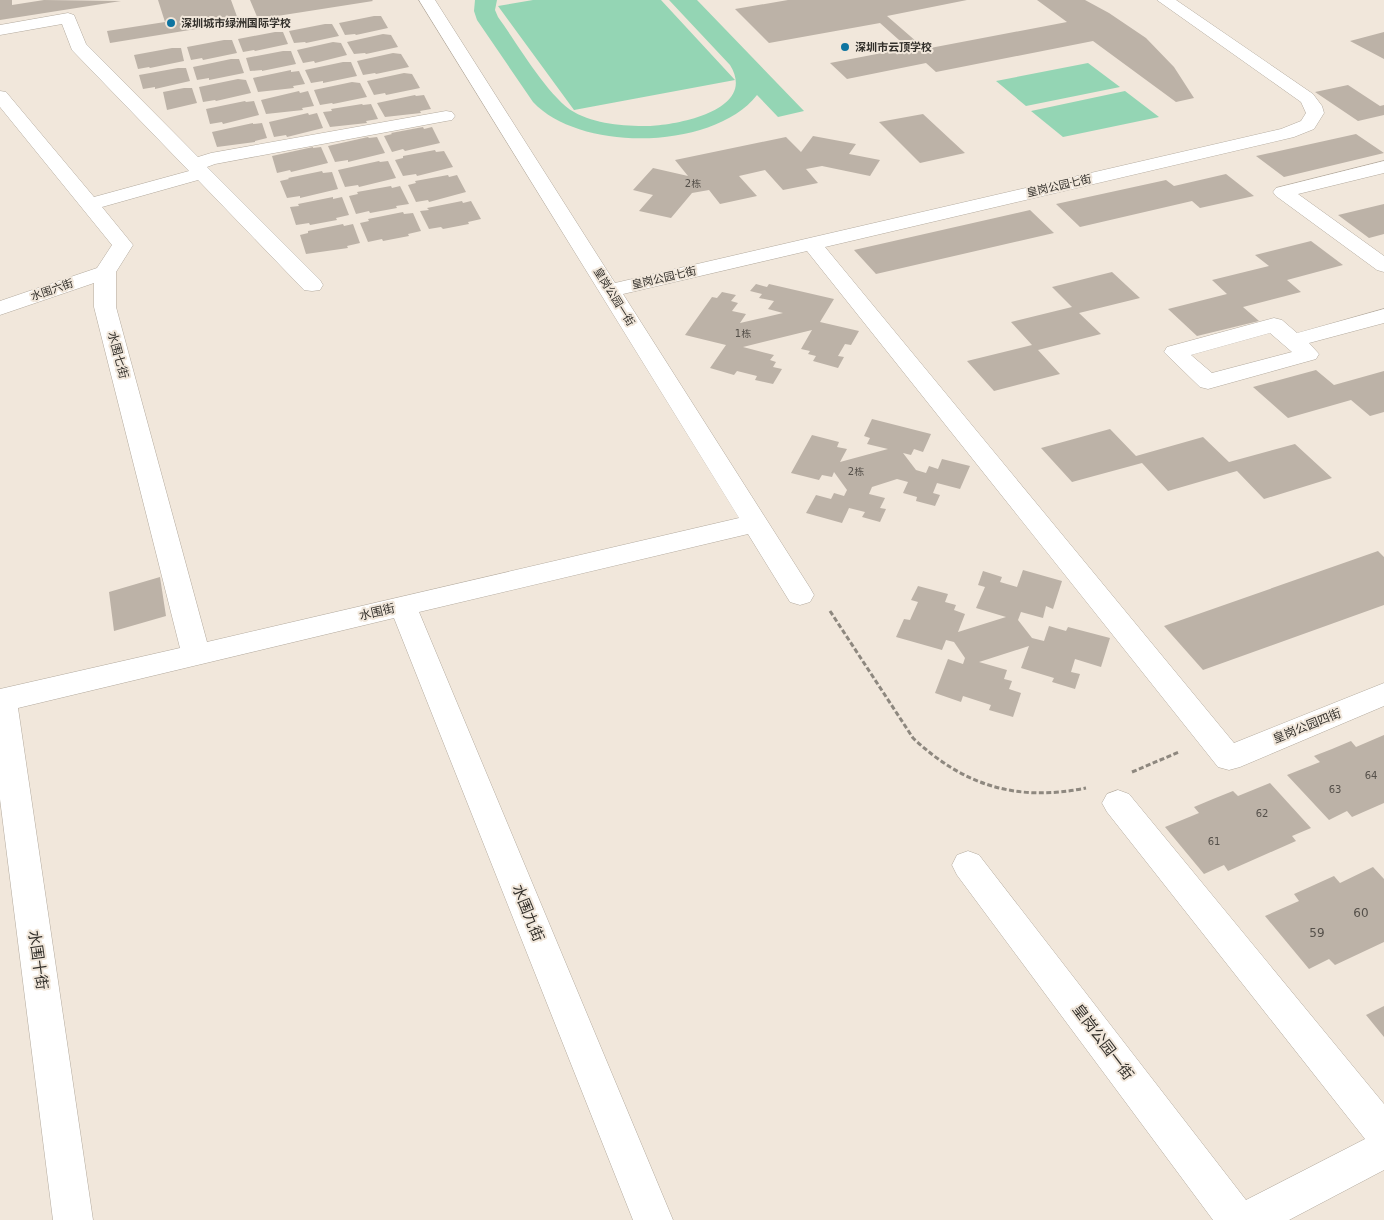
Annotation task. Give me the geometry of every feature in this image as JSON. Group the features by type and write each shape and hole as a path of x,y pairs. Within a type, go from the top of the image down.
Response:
{"street":[{"name":"皇岗公园一街","path":"427,0 800,594"},
{"name":"皇岗公园七街","path":"610,291 1287,133 1308,125 1315,113 1313,106 1307,98 1165,0"},
{"path":"0,30 68,18 78,46 312,285"},
{"path":"0,96 123,245 105,272"},
{"path":"89,204 198,169 211,159 446,116"},
{"path":"1384,168 1283,192 1384,266"},
{"path":"812,244 1229,758"},
{"name":"水围六街","path":"0,308 105,272"},
{"name":"水围七街","path":"105,272 105,307 196,654"},
{"path":"1293,341 1384,316"},
{"path":"1274,325 1293,341 1308,354 1208,382 1175,352 1274,325"},
{"name":"水围街","path":"1,700 754,523"},
{"name":"水围九街","path":"403,606 653,1220"},
{"name":"皇岗公园四街","path":"1229,758 1384,694"},
{"name":"水围十街","path":"1,700 73,1220"},
{"path":"1111,788 1384,1133"},
{"name":"皇岗公园一街","path":"968,865 1237,1220"},
{"path":"1249,1220 1384,1150"}],"path":[{"path":"800,594 825,604 913,738 927,753 946,767 976,780 1018,794 1047,795 1111,788 1194,746 1229,758"}],"green space":[{"path":"475,0 497,0 495,10 498,17 533,69 564,105 582,116 610,124 661,125 695,118 711,112 724,104 733,93 736,80 730,65 669,0 697,0 804,111 778,117 757,95 737,113 711,126 680,135 647,138 614,137 582,130 555,119 533,102 477,20 474,11"},
{"path":"533,0 661,0 735,80 574,110 498,6"},
{"path":"1088,63 1120,87 1026,106 996,81"},
{"path":"1125,91 1159,117 1063,137 1031,111"}],"building":[{"path":"0,0 12,0 12,5 44,0 121,1 0,20"},
{"path":"158,0 231,0 239,22 110,43 107,31 165,22"},
{"path":"250,0 372,0 373,1 258,19"},
{"path":"788,0 967,0 887,16 925,49 1067,22 1037,0 1085,0 1109,13 1146,38 1174,67 1194,98 1176,102 1093,41 936,72 926,63 847,79 830,63 908,48 880,23 769,43 735,9"},
{"path":"381,16 388,28 356,35 345,35 339,23"},
{"path":"332,24 339,36 306,43 294,43 289,31"},
{"path":"283,32 288,44 243,52 238,39"},
{"path":"1384,32 1384,59 1350,41"},
{"path":"383,34 391,35 398,47 366,54 354,54 347,42"},
{"path":"232,40 237,53 203,60 202,58 191,60 187,47"},
{"path":"333,42 341,43 347,55 315,63 314,61 303,63 297,50"},
{"path":"181,48 184,61 138,69 134,55"},
{"path":"291,51 296,64 262,71 250,71 246,58"},
{"path":"393,53 401,54 409,67 363,75 357,61"},
{"path":"239,59 244,73 209,80 209,78 197,80 193,67"},
{"path":"351,62 357,76 323,83 323,81 311,83 305,70"},
{"path":"186,68 190,81 155,89 155,87 143,89 139,75"},
{"path":"291,70 291,72 299,71 305,84 293,86 294,88 258,92 253,78"},
{"path":"404,73 412,74 420,88 386,95 385,93 374,95 367,81"},
{"path":"238,79 246,80 251,93 203,102 199,87"},
{"path":"352,82 360,83 367,97 320,105 314,90"},
{"path":"1348,85 1380,106 1384,105 1384,115 1358,121 1315,92"},
{"path":"192,88 197,103 167,110 163,92"},
{"path":"299,91 300,93 308,91 314,106 302,108 303,110 266,114 261,100"},
{"path":"415,95 424,95 431,109 420,111 421,113 385,117 377,103"},
{"path":"254,101 259,115 223,124 222,122 210,124 206,109"},
{"path":"371,104 378,119 366,121 367,123 330,127 323,112 332,111 331,109"},
{"path":"308,113 309,115 317,113 323,128 287,137 286,135 274,137 269,122"},
{"path":"923,114 965,153 920,163 879,122"},
{"path":"253,123 262,123 267,138 255,142 217,147 212,132"},
{"path":"423,127 424,129 432,127 440,143 392,152 384,136 391,133"},
{"path":"1356,134 1384,153 1284,177 1256,156"},
{"path":"813,136 856,144 849,154 880,160 870,176 822,166 806,169 818,183 783,190 765,170 739,176 757,196 720,204 709,190 692,193 671,218 639,211 653,195 633,190 653,168 688,176 675,160 786,137 801,152"},
{"path":"368,137 377,137 385,153 348,162 348,160 335,162 328,146"},
{"path":"321,147 328,163 291,172 290,170 277,173 272,156"},
{"path":"435,150 436,152 444,151 453,167 417,176 416,174 403,176 395,160 403,158 403,156"},
{"path":"379,161 388,161 396,178 359,187 358,185 345,187 338,170"},
{"path":"322,171 323,173 332,172 338,189 300,198 300,196 287,198 280,181"},
{"path":"1226,174 1254,196 1200,208 1192,201 1080,227 1056,204 1166,180 1174,186"},
{"path":"448,175 449,177 457,175 466,192 429,202 428,200 416,202 408,185 416,183 415,181"},
{"path":"391,186 392,188 400,186 409,204 396,206 397,208 356,214 349,196 358,194 357,192"},
{"path":"333,197 333,199 342,197 349,215 336,218 337,220 310,225 309,223 296,225 290,207"},
{"path":"462,201 463,203 471,201 481,219 468,222 469,224 443,229 441,227 429,229 420,211"},
{"path":"1384,204 1384,234 1369,238 1338,215"},
{"path":"1030,210 1054,233 876,274 854,250"},
{"path":"403,212 404,214 413,213 421,231 408,234 409,236 368,242 360,223 369,221 368,219"},
{"path":"343,224 344,226 353,224 360,243 347,246 348,248 306,254 300,235 308,233 308,231"},
{"path":"1311,241 1343,265 1287,280 1301,292 1243,307 1259,321 1197,336 1168,309 1227,294 1212,280 1269,266 1255,255"},
{"path":"1112,272 1140,298 1079,313 1101,334 1038,350 1060,374 994,391 967,361 1032,345 1011,322 1072,307 1052,287"},
{"path":"756,284 767,287 769,284 834,299 820,322 859,331 851,345 845,344 838,356 844,357 838,368 813,361 816,356 808,354 810,351 801,349 812,330 743,347 774,355 770,360 776,362 773,367 782,369 773,384 755,380 757,376 737,371 734,375 710,368 726,345 685,335 712,297 717,298 722,292 736,295 731,301 738,303 732,311 746,314 740,323 783,313 768,309 774,301 759,298 762,294 750,291"},
{"path":"1316,370 1334,385 1384,371 1384,412 1370,416 1351,400 1288,418 1253,387"},
{"path":"872,419 931,434 923,452 914,449 911,455 903,453 916,470 926,473 929,466 938,469 942,459 970,466 960,489 937,483 933,493 940,495 935,506 916,501 917,497 903,493 908,482 897,479 872,487 869,494 885,498 880,508 886,509 880,522 862,517 865,512 849,508 842,523 806,513 816,495 831,499 834,493 844,496 847,490 834,472 832,477 822,475 819,480 791,473 812,435 839,442 837,447 847,449 840,462 888,449 867,444 870,438 864,436"},
{"path":"1110,429 1136,456 1203,437 1229,462 1295,444 1332,478 1264,499 1237,471 1168,491 1142,463 1072,482 1041,448"},
{"path":"1378,551 1384,557 1384,605 1203,670 1164,626"},
{"path":"1023,570 1062,581 1053,609 1046,606 1043,618 1021,612 1018,620 1032,638 1044,641 1049,626 1066,631 1068,627 1110,638 1101,667 1075,659 1071,672 1080,674 1075,689 1052,682 1054,678 1021,668 1029,646 979,662 1007,670 1004,679 1012,681 1009,689 1021,693 1013,717 989,710 991,705 963,696 961,702 935,693 948,659 963,664 965,658 954,642 946,640 942,650 896,637 904,619 910,620 918,602 911,600 918,586 948,594 945,602 956,605 954,610 965,614 958,632 1006,617 976,608 985,587 978,585 983,571 1002,577 1000,582 1017,587"},
{"path":"160,577 166,616 114,631 109,592"},
{"path":"1384,735 1384,803 1352,817 1347,811 1329,820 1287,775 1320,762 1314,756 1351,741 1356,747"},
{"path":"1270,783 1311,828 1292,836 1296,841 1228,871 1224,865 1204,874 1165,827 1199,813 1194,807 1213,799 1233,791 1238,796"},
{"path":"1373,867 1384,879 1384,942 1335,965 1329,959 1309,969 1265,916 1299,901 1294,894 1334,876 1340,883"},
{"path":"1384,1006 1384,1037 1366,1015"}],"place":[{"name":"深圳城市绿洲国际学校","path":"171,23"},
{"name":"深圳市云顶学校","path":"845,47"}]}
